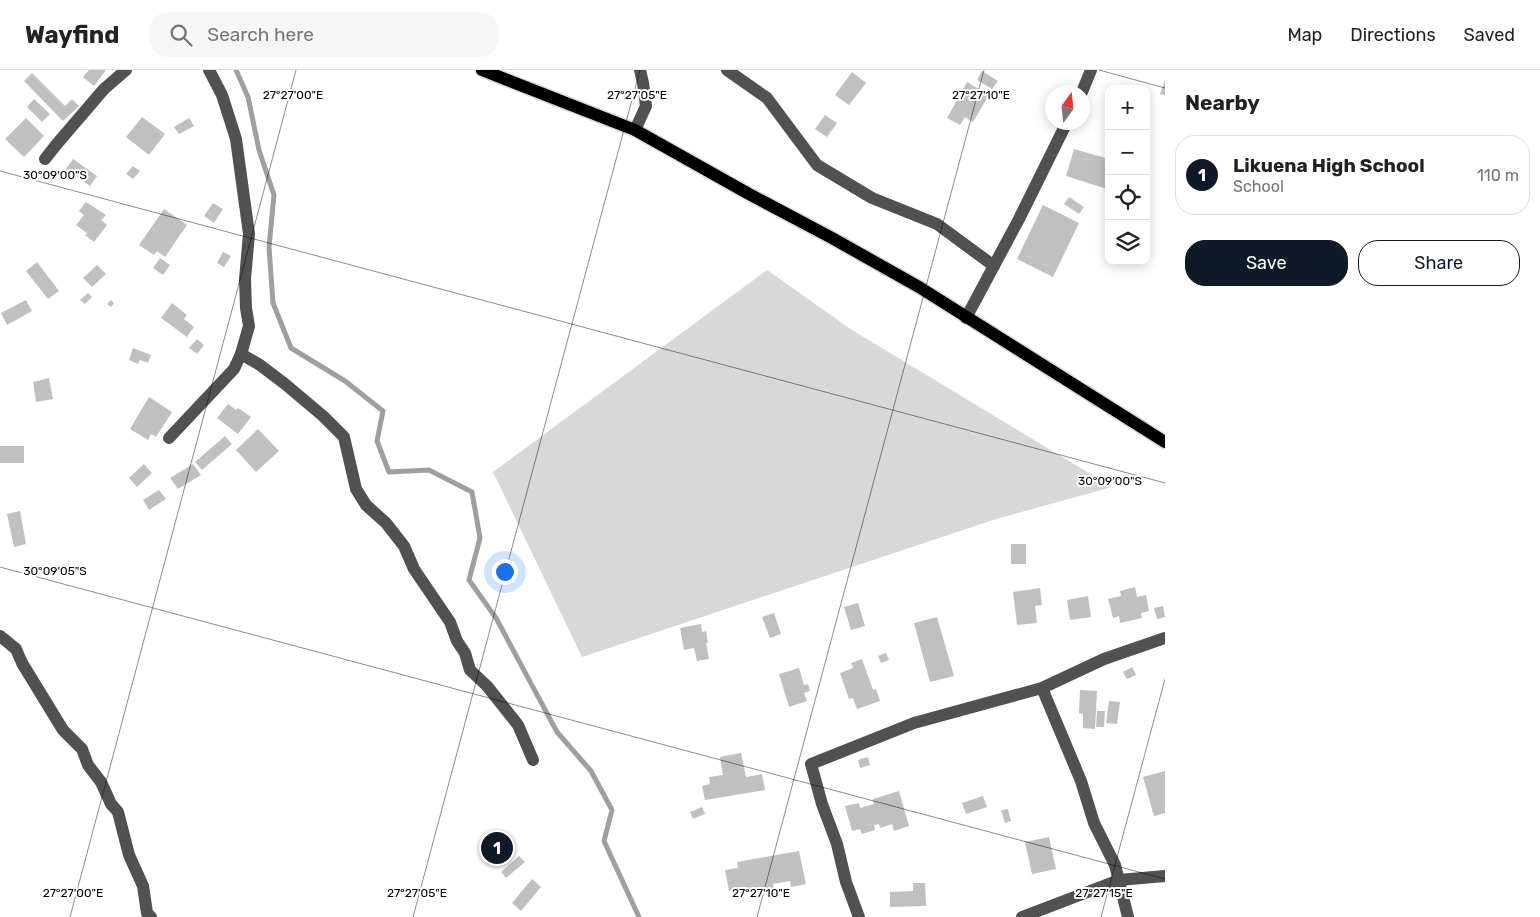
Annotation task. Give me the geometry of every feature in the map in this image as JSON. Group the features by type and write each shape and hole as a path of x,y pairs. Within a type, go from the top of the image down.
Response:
{"main road":[{"path":"482,70 635,130 919,287 1165,442"}],"street":[{"path":"45,159 104,89 126,70"},
{"path":"169,438 234,369 250,326 246,308 245,279 249,234 236,139 222,95 209,70"},
{"path":"635,130 646,106 640,70"},
{"path":"727,70 767,98 817,166 872,198 937,224 994,266"},
{"path":"1085,85 1092,70"},
{"path":"966,318 1062,130"},
{"path":"241,354 260,365 285,384 323,416 344,437 356,489 366,506 386,523 404,546 414,569 450,622 457,641 465,654 470,670 487,686 518,725 533,760"},
{"path":"0,636 16,649 22,663 63,730 82,749 88,765 101,782 111,804 118,812 129,855 143,886 147,912 151,917"},
{"path":"859,917 846,882 837,844 822,804 811,764 914,723 1042,688 1104,659 1165,638"},
{"path":"1042,688 1081,781 1094,823 1115,866 1128,917"},
{"path":"1022,917 1119,880 1165,876"}],"shaded area":[{"path":"767,270 852,330 1112,487 996,519 582,657 493,472"}],"building":[{"path":"89,70 106,70 94,86 83,77"},
{"path":"982,71 998,81 992,89 977,80"},
{"path":"852,72 866,83 849,105 835,95"},
{"path":"32,73 65,106 72,99 79,106 63,121 24,81"},
{"path":"1165,80 1165,95 1160,94"},
{"path":"967,82 989,95 973,122 965,117 960,125 947,118"},
{"path":"34,99 50,114 42,122 27,107"},
{"path":"825,115 837,123 827,137 815,129"},
{"path":"142,117 165,134 149,155 126,137"},
{"path":"26,118 44,136 24,157 5,139"},
{"path":"189,118 194,126 179,134 174,127"},
{"path":"1074,149 1105,158 1105,188 1066,176"},
{"path":"73,159 97,176 90,186 66,169"},
{"path":"133,166 140,171 133,179 126,174"},
{"path":"1069,197 1084,207 1079,214 1064,204"},
{"path":"86,202 106,215 101,220 107,225 94,242 85,235 87,233 76,225 84,215 79,211"},
{"path":"213,203 223,209 214,223 204,216"},
{"path":"1043,205 1079,223 1053,277 1017,259"},
{"path":"164,209 187,225 165,257 157,251 154,255 139,245"},
{"path":"223,252 231,256 224,267 217,263"},
{"path":"160,258 170,265 163,275 153,268"},
{"path":"37,262 59,291 48,299 26,271"},
{"path":"97,265 106,274 92,287 83,278"},
{"path":"88,293 92,297 85,304 80,300"},
{"path":"26,300 32,311 7,325 1,313"},
{"path":"111,300 114,303 111,307 107,304"},
{"path":"172,303 187,315 184,319 194,327 187,337 161,318"},
{"path":"197,339 204,345 197,354 189,348"},
{"path":"133,348 151,355 148,363 140,360 138,364 129,360"},
{"path":"49,378 53,399 36,402 33,382"},
{"path":"149,397 172,412 156,437 151,434 148,440 130,429"},
{"path":"228,404 251,417 238,434 217,418"},
{"path":"258,429 279,451 256,472 236,450"},
{"path":"225,436 232,444 202,470 195,462"},
{"path":"0,446 24,446 24,463 0,463"},
{"path":"144,464 152,473 137,487 129,478"},
{"path":"193,464 201,475 178,489 170,478"},
{"path":"159,490 166,499 149,510 143,500"},
{"path":"20,511 26,544 14,547 7,514"},
{"path":"1011,544 1026,544 1026,564 1011,564"},
{"path":"1135,587 1137,597 1146,595 1149,611 1141,613 1142,618 1120,623 1119,616 1113,618 1108,599 1121,596 1120,591"},
{"path":"1040,588 1042,605 1035,606 1037,623 1017,625 1013,592"},
{"path":"1088,596 1091,617 1070,620 1067,600"},
{"path":"858,603 865,626 851,630 844,607"},
{"path":"1163,606 1165,617 1157,619 1154,608"},
{"path":"774,613 781,634 770,638 762,617"},
{"path":"937,617 954,676 930,682 914,623"},
{"path":"701,624 702,632 706,631 709,659 697,661 694,648 684,650 680,628"},
{"path":"886,653 889,660 881,663 878,656"},
{"path":"862,659 873,690 876,689 880,701 857,709 853,698 849,699 840,673 853,668 851,663"},
{"path":"1132,667 1136,675 1127,679 1123,672"},
{"path":"799,668 804,685 808,684 810,691 804,693 807,701 789,707 779,674"},
{"path":"1080,690 1097,691 1095,729 1083,728 1083,714 1079,713"},
{"path":"1109,701 1120,702 1117,724 1106,723"},
{"path":"1097,711 1105,711 1104,727 1096,727"},
{"path":"741,753 746,777 762,774 765,790 705,800 702,786 710,784 709,777 723,775 720,757"},
{"path":"868,757 870,765 860,768 858,760"},
{"path":"1165,771 1165,813 1154,816 1143,777"},
{"path":"899,791 909,826 894,831 892,824 880,828 879,824 874,825 875,830 862,834 860,829 852,831 845,806 859,803 860,808 874,804 873,799"},
{"path":"983,796 987,807 966,814 962,803"},
{"path":"702,807 705,814 693,819 690,812"},
{"path":"1008,809 1011,821 1005,823 1001,810"},
{"path":"1049,837 1056,869 1032,874 1025,842"},
{"path":"799,851 806,884 791,887 790,881 773,884 774,889 741,892 741,889 729,891 725,870 738,868 737,862"},
{"path":"519,856 525,862 506,878 501,872"},
{"path":"532,879 541,887 521,911 512,903"},
{"path":"913,883 925,883 926,906 890,907 890,892 913,891"}],"waterway":[{"path":"236,70 248,97 259,150 274,195 269,247 273,303 291,348 345,381 383,411 377,441 389,472 429,470 472,492 480,538 469,580 496,618 557,732 591,771 612,810 604,841 639,917"}],"place":[{"name":"Likuena High School","path":"497,848"}]}
